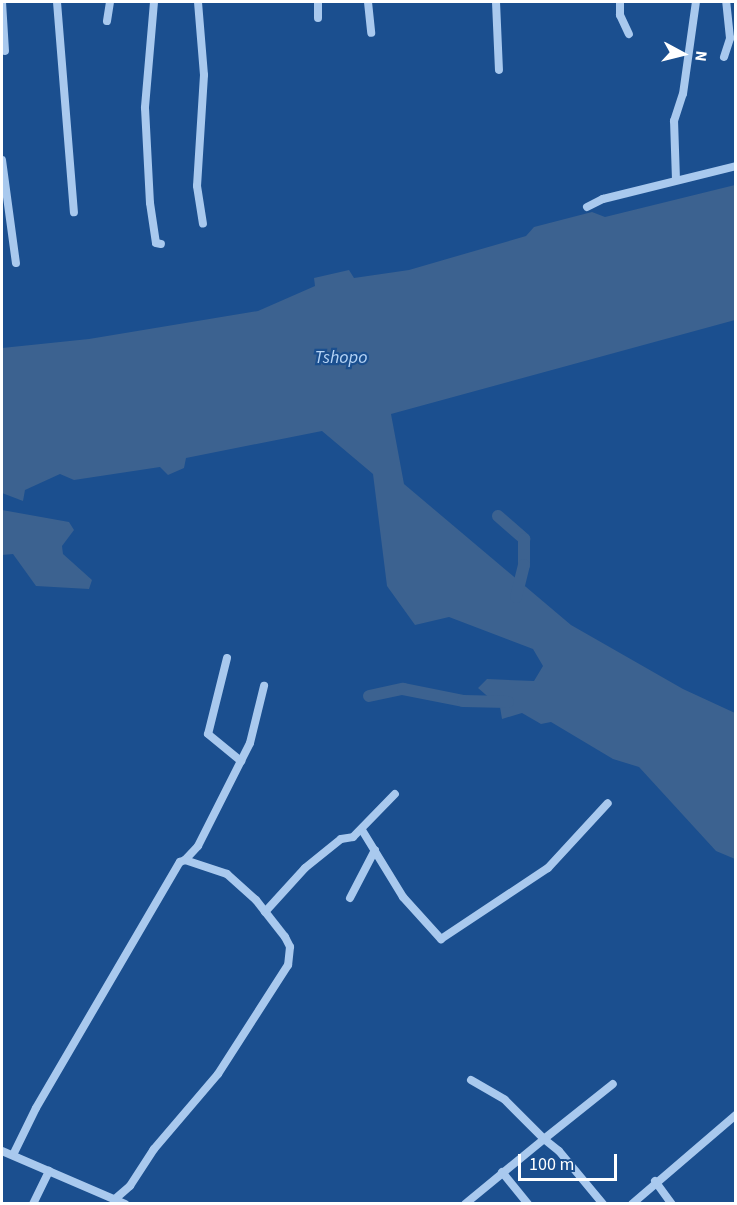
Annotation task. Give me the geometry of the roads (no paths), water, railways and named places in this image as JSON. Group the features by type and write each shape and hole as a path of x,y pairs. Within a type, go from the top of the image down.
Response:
{"street":[{"path":"2,2 5,51"},
{"path":"57,2 74,213"},
{"path":"107,21 110,2"},
{"path":"154,2 145,108 150,203 156,243 161,244"},
{"path":"198,2 204,75 197,186 203,224"},
{"path":"318,2 318,18"},
{"path":"368,2 371,33"},
{"path":"496,2 498,70"},
{"path":"620,2 620,15 629,34"},
{"path":"676,180 674,121 683,94 696,2"},
{"path":"724,57 730,38 726,2"},
{"path":"2,160 16,263"},
{"path":"587,207 603,199 735,166"},
{"path":"227,658 208,734 241,761"},
{"path":"13,1155 36,1108 180,862 185,860 198,846 250,742 264,686"},
{"path":"265,912 305,868 341,839 353,837 362,830 395,794"},
{"path":"362,830 403,897 441,939 548,868 608,803"},
{"path":"350,898 375,850"},
{"path":"115,1198 130,1186 154,1149 218,1074 288,965 290,947 265,912 227,874 185,860"},
{"path":"471,1080 505,1100 559,1151 603,1203"},
{"path":"465,1203 614,1084"},
{"path":"632,1203 735,1118"},
{"path":"2,1151 125,1203"},
{"path":"33,1203 49,1171"},
{"path":"502,1172 528,1203"},
{"path":"656,1181 672,1203"}],"water":[{"name":"Tshopo","path":"735,185 735,320 391,414 404,484 571,625 683,689 735,713 735,859 716,851 639,767 613,759 551,722 541,724 522,713 502,719 500,707 478,688 487,679 534,681 543,666 533,649 449,617 415,625 387,586 373,474 322,431 186,458 184,468 168,475 160,467 74,480 60,474 25,490 23,501 2,493 2,348 89,339 258,311 315,286 314,278 349,270 354,278 409,270 526,236 534,227 592,212 605,217"},
{"path":"2,510 69,522 74,530 62,546 63,554 92,580 89,589 36,586 13,554 2,555"}],"waterway":[{"path":"498,516 524,539 524,565 516,597"},
{"path":"369,696 403,689 463,701 508,702"}]}
